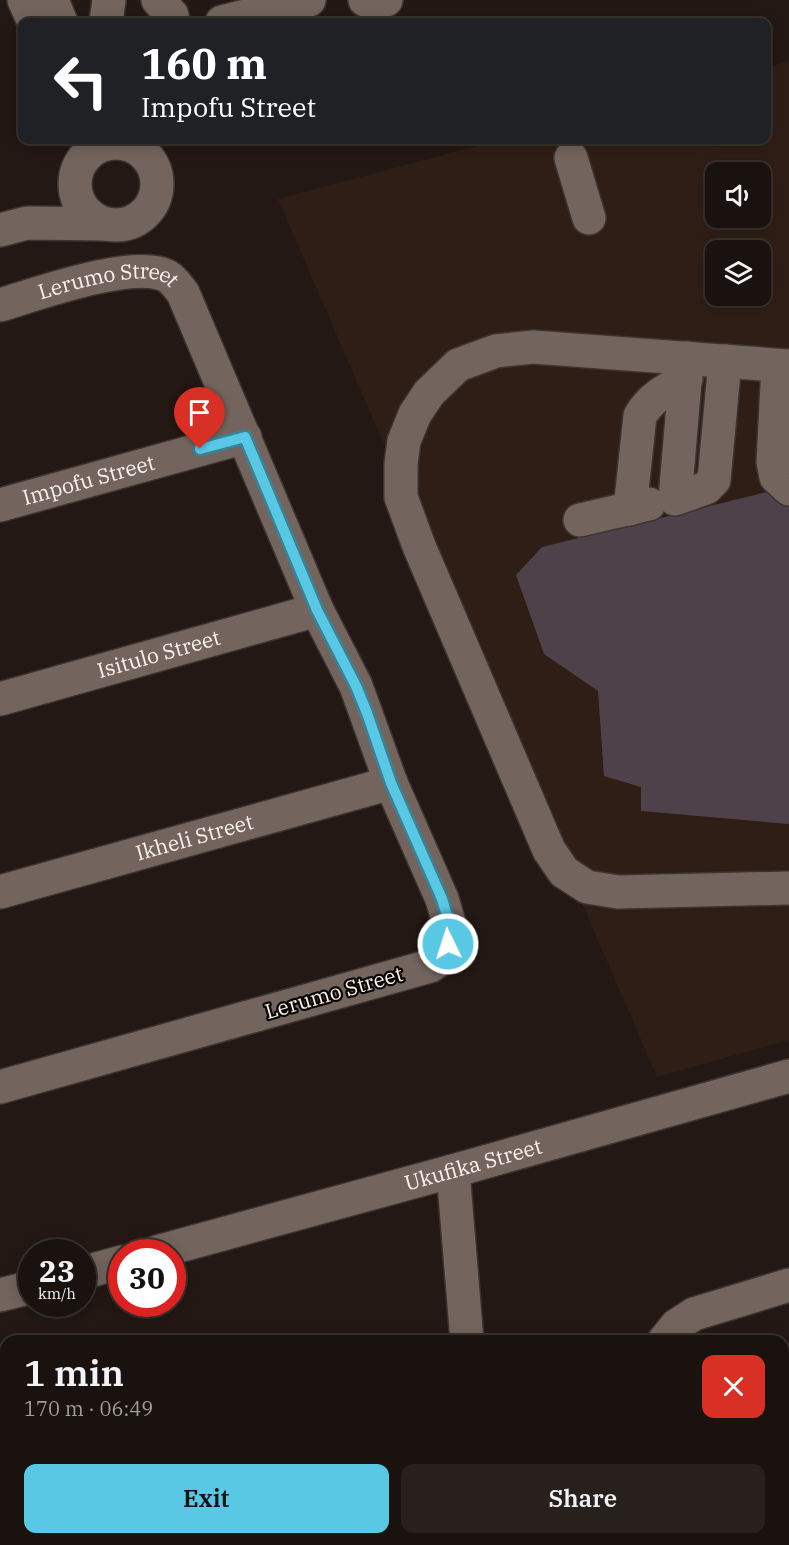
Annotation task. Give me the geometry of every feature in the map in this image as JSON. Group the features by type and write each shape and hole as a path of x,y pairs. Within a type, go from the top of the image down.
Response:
{"street":[{"path":"24,0 32,18"},
{"path":"52,0 59,18"},
{"path":"107,18 109,0"},
{"path":"364,0 374,4 386,0"},
{"path":"171,6 254,9"},
{"path":"132,147 148,158 156,176 156,195 151,207 131,222 118,225 13,226 54,201 95,151 132,147"},
{"path":"95,151 79,200 84,209 105,224"},
{"path":"571,158 590,218"},
{"name":"Lerumo Street","path":"0,305 116,273 137,271 168,276 183,293 317,610 356,686 391,783 442,899 450,926 448,944 442,958 430,966 0,1087"},
{"path":"789,489 776,477 773,462 784,366 725,361 686,369 534,348 496,351 458,365 429,393 415,414 404,441 401,464 401,497 419,546 549,850 564,872 587,887 618,892 789,888"},
{"path":"580,520 675,498 706,488 714,480 725,361"},
{"path":"675,498 686,369"},
{"path":"630,509 640,416 644,409 686,369"},
{"name":"Impofu Street","path":"0,505 245,437"},
{"name":"Isitulo Street","path":"0,699 317,610"},
{"name":"Ikheli Street","path":"0,892 391,783"},
{"name":"Ukufika Street","path":"186,1244 789,1076"},
{"path":"453,1171 467,1335"},
{"path":"669,1335 677,1325 694,1314 789,1285"},
{"path":"0,1296 18,1291"}],"shaded area":[{"path":"789,61 789,1040 657,1077 278,199 484,144 771,144 771,66"}],"building":[{"path":"767,492 789,494 789,824 641,811 641,787 604,776 598,691 544,654 516,575 542,547"}],"route":[{"path":"200,449 245,437 317,610 356,686 391,783 442,899 450,926 448,944"}]}
